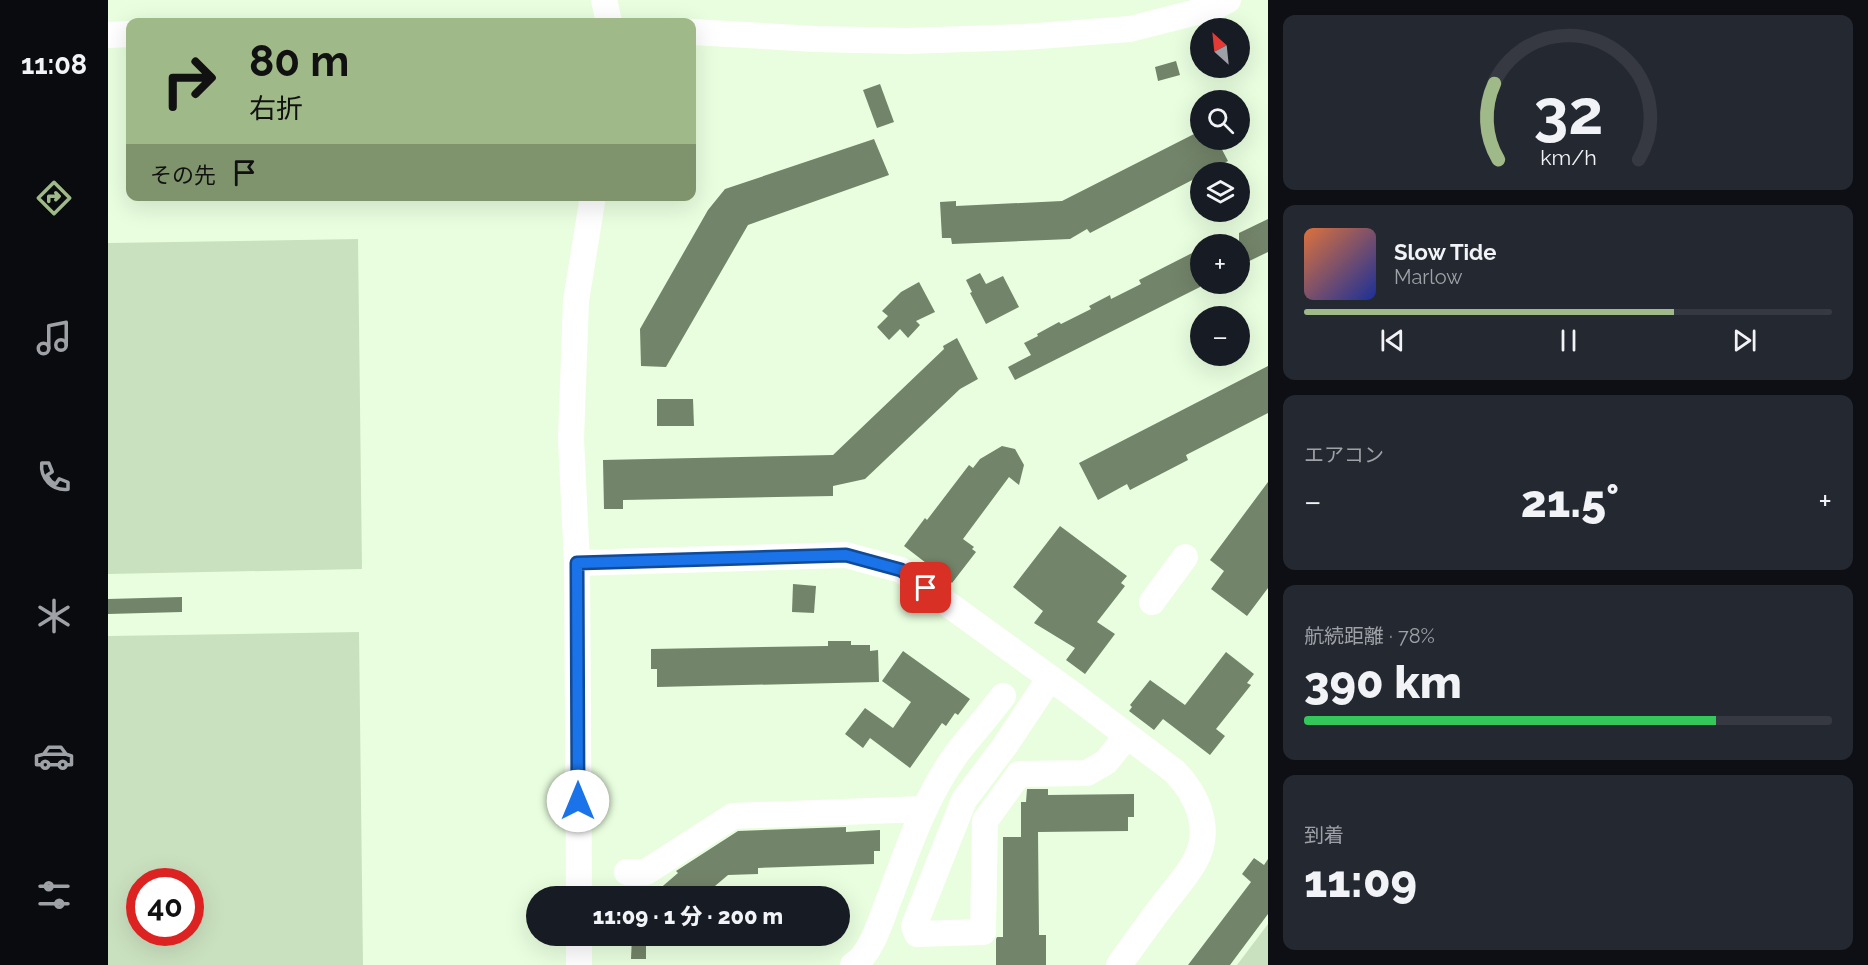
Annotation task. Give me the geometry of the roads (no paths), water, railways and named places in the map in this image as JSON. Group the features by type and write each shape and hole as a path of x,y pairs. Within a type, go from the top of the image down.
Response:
{"street":[{"path":"604,0 608,18"},
{"path":"696,32 906,41 1025,37 1130,29 1212,8 1228,0"},
{"path":"108,35 126,34"},
{"path":"579,886 577,563 571,439 576,301 592,201"},
{"path":"577,563 846,555 901,570 1050,678 1173,771 1185,782 1198,806 1203,830 1195,862 1119,965"},
{"path":"1152,602 1185,557"},
{"path":"1050,678 1004,747 964,800 914,926 917,934 983,932 985,821 1019,774 1087,773 1106,762 1127,736"},
{"path":"852,965 858,962 875,935 924,809 956,754 1003,696"},
{"path":"627,872 646,872 733,816 924,809"},
{"path":"579,946 579,965"}]}
